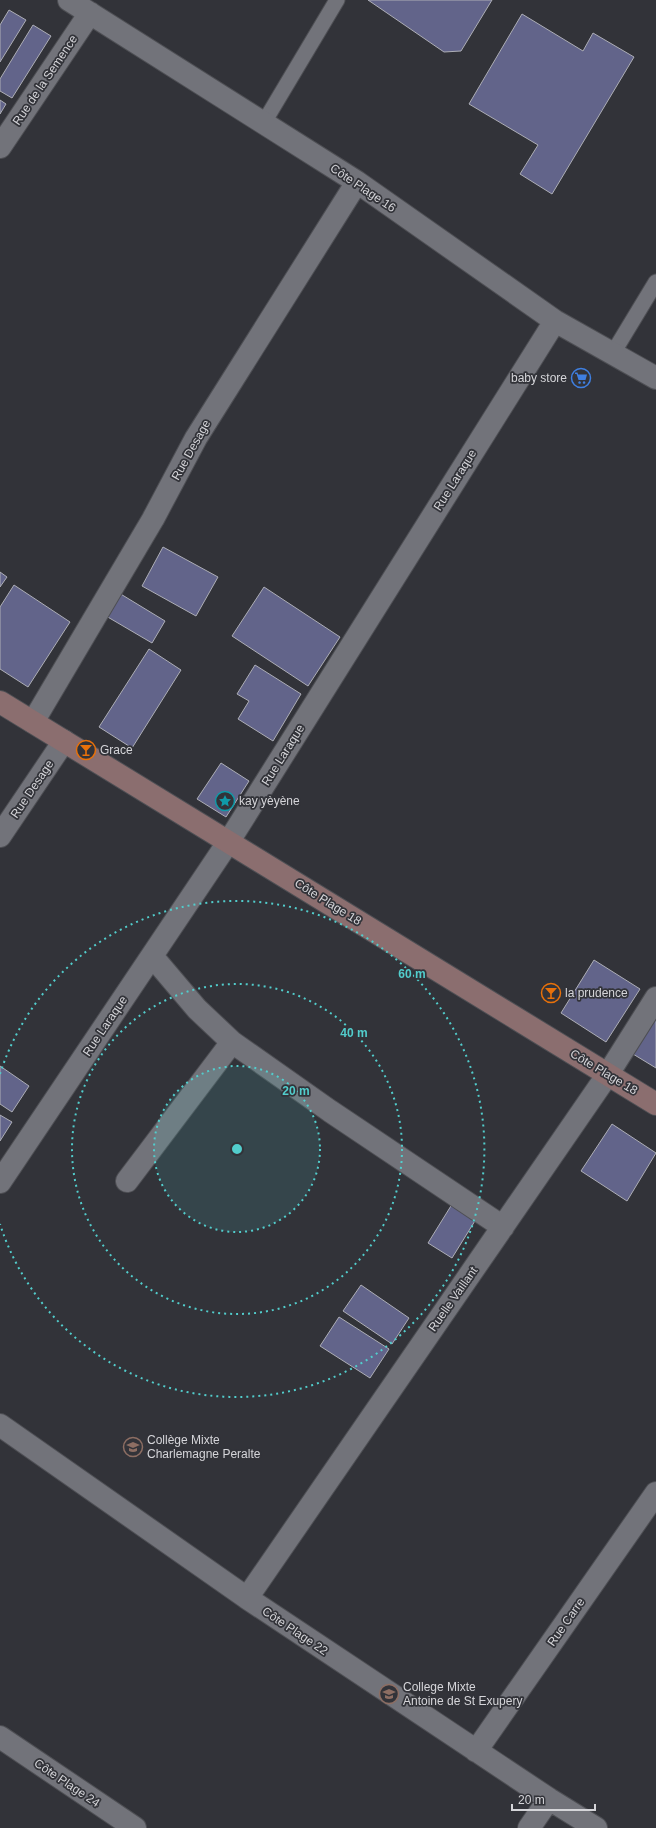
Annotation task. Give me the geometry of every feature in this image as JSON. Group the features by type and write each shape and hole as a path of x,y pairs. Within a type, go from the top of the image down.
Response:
{"street":[{"name":"Côte Plage 16","path":"69,0 357,182 555,321 656,378"},
{"name":"Rue de la Semence","path":"0,147 90,13"},
{"name":"Rue Desage","path":"33,722 154,519 196,438 357,182"},
{"name":"Rue Laraque","path":"0,1182 228,841 555,321"},
{"name":"Côte Plage 18","path":"0,702 656,1104"},
{"name":"Rue Desage","path":"0,836 64,741"},
{"path":"152,956 197,1009 232,1042 330,1111 503,1227"},
{"name":"Ruelle Vaillant","path":"247,1598 608,1074 656,998"},
{"path":"127,1181 232,1042"},
{"name":"Côte Plage 22","path":"0,1425 247,1598 476,1751 596,1828"},
{"name":"Rue Carre","path":"476,1751 656,1493"},
{"name":"Côte Plage 24","path":"0,1737 135,1828"},
{"path":"529,1828 549,1799"}],"lane":[{"path":"263,124 337,0"},
{"path":"613,353 656,282"}],"building":[{"path":"368,0 492,0 461,51 444,52"},
{"path":"9,10 26,20 0,62 0,25"},
{"path":"522,14 583,51 593,33 634,57 552,194 520,174 538,145 469,104"},
{"path":"33,25 51,36 12,98 0,91 0,79"},
{"path":"0,100 6,104 0,114"},
{"path":"163,547 218,577 196,616 142,586"},
{"path":"0,572 7,577 0,587"},
{"path":"14,585 70,622 28,687 0,669 0,607"},
{"path":"264,587 340,637 308,686 232,636"},
{"path":"119,593 165,621 152,643 106,616"},
{"path":"149,649 181,670 132,748 99,727"},
{"path":"255,665 301,694 273,741 238,719 249,701 237,694"},
{"path":"221,763 249,781 226,817 197,799"},
{"path":"594,960 640,989 606,1042 561,1013"},
{"path":"656,1013 656,1068 633,1054"},
{"path":"0,1066 29,1086 12,1112 0,1104"},
{"path":"0,1115 12,1122 0,1141"},
{"path":"612,1124 656,1153 627,1201 581,1171"},
{"path":"454,1201 478,1216 452,1258 428,1243"},
{"path":"361,1285 409,1318 392,1344 343,1311"},
{"path":"339,1317 389,1349 370,1378 320,1346"}],"place":[{"name":"baby store","path":"581,378"},
{"name":"Grace","path":"86,750"},
{"name":"kay yèyène","path":"225,801"},
{"name":"la prudence","path":"551,993"},
{"name":"Collège Mixte Charlemagne Peralte","path":"133,1447"},
{"name":"College Mixte Antoine de St Exupery","path":"389,1694"}]}
